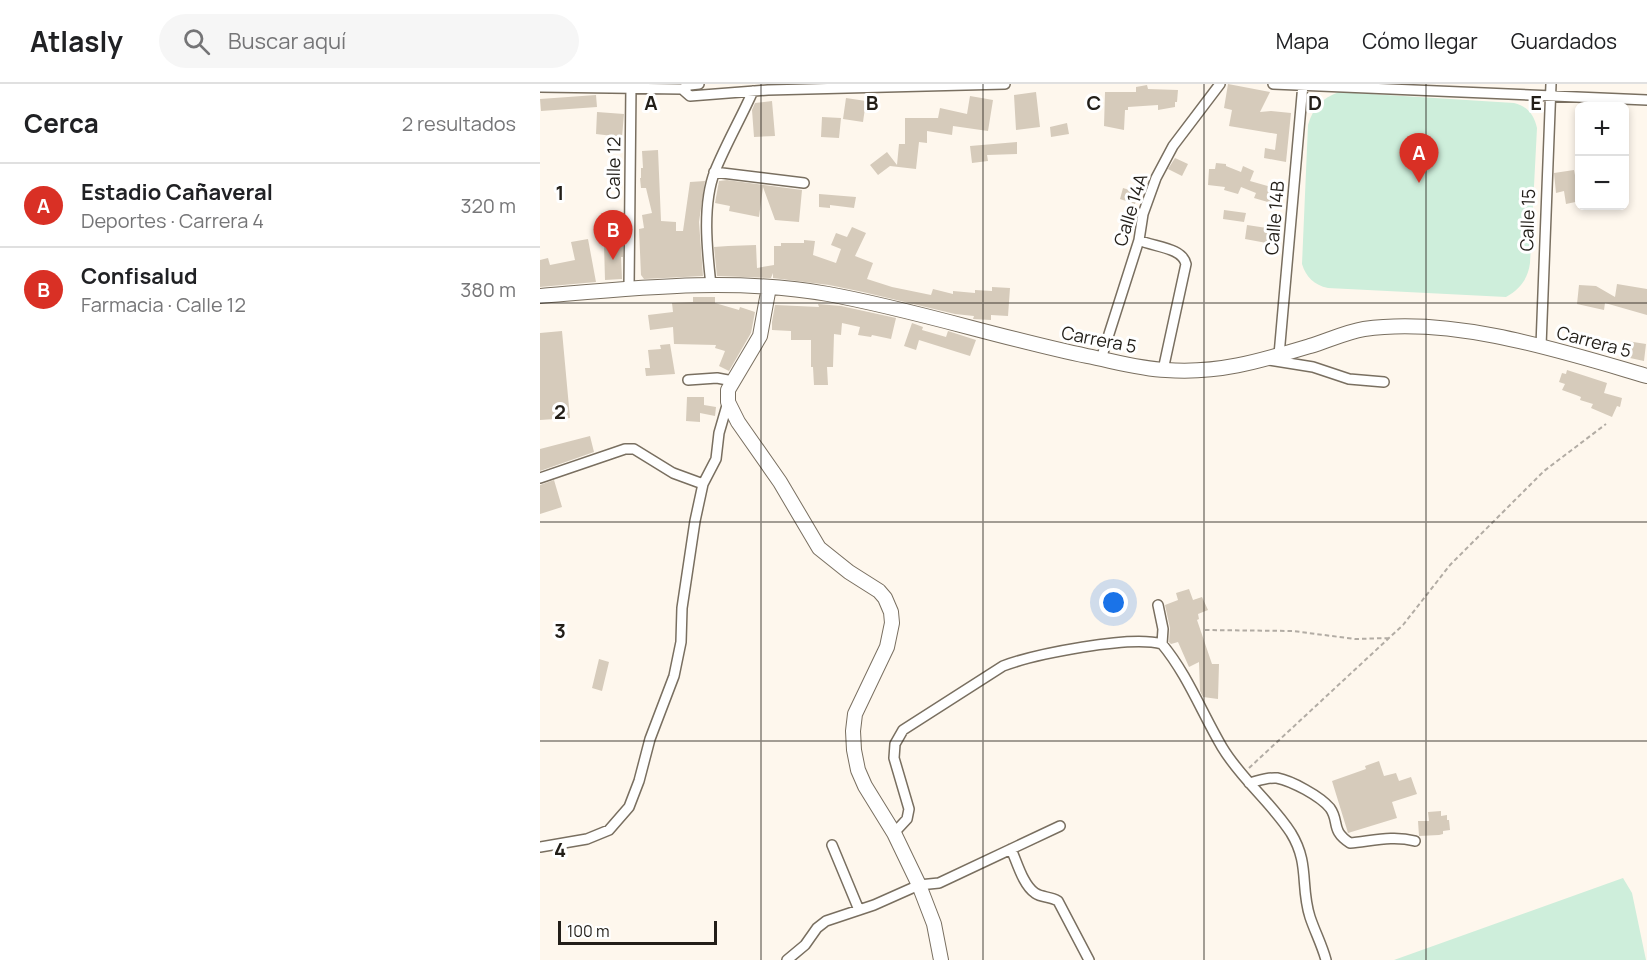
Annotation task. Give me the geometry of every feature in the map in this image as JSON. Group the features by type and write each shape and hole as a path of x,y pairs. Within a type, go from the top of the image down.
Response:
{"main road":[{"name":"Carrera 5","path":"540,296 629,288 711,285 769,287 827,294 890,307 1030,344 1163,370 1207,371 1263,360 1361,329 1412,325 1467,332 1541,346 1645,373"},
{"path":"769,287 760,336 733,381 729,390 728,402 738,422 784,489 819,548 849,572 879,591 891,612 892,623 887,647 855,714 852,731 858,770 920,885 934,924 941,960"}],"street":[{"path":"540,87 631,86 682,89 699,84"},
{"path":"682,89 690,96 1005,84"},
{"name":"Calle 14A","path":"1101,359 1139,240 1143,214 1156,178 1173,146 1220,84"},
{"path":"1273,84 1549,94 1647,100"},
{"name":"Calle 14B","path":"1279,355 1303,84"},
{"name":"Calle 15","path":"1541,346 1551,84"},
{"name":"Calle 12","path":"629,288 631,86"},
{"path":"711,285 706,247 708,210 714,172 753,92"},
{"path":"714,172 804,183"},
{"path":"1139,240 1178,253 1185,258 1186,264 1163,370"},
{"path":"1263,360 1313,367 1349,379 1384,382"},
{"path":"688,380 717,378 733,381"},
{"path":"540,847 587,839 609,830 629,807 639,782 650,740 674,676 681,642 682,608 695,521 703,484 716,459 719,433 728,402"},
{"path":"540,478 634,448 673,473 703,484"},
{"path":"1158,605 1163,629 1162,644"},
{"path":"894,833 907,819 909,808 894,758 895,744 903,730 985,680 1003,666 1082,648 1139,640 1162,644 1174,658 1224,750 1280,818 1302,854 1310,918 1326,960"},
{"path":"1249,783 1266,778 1278,778 1309,792 1331,810 1339,836 1350,843 1390,838 1415,841"},
{"path":"787,960 805,945 817,928 826,921 920,885 939,883 1060,825"},
{"path":"832,845 859,910"},
{"path":"1011,849 1033,892 1058,901 1089,960"}],"path":[{"path":"1243,774 1403,626 1450,565 1516,497 1544,471 1606,423"},
{"path":"1205,630 1293,631 1355,639 1390,638"}],"green space":[{"path":"1339,92 1514,103 1529,111 1537,128 1530,263 1525,279 1515,291 1506,297 1328,288 1315,283 1308,277 1302,264 1308,125 1319,104"},
{"path":"1623,878 1632,893 1646,960 1394,960"}],"building":[{"path":"1228,84 1270,92 1260,112 1291,113 1286,162 1264,158 1265,148 1275,150 1277,134 1229,126 1232,110 1224,108"},
{"path":"1147,85 1148,89 1178,90 1175,107 1158,110 1158,105 1128,107 1128,110 1125,110 1124,130 1104,126 1105,92 1136,92 1136,87"},
{"path":"1036,92 1040,127 1016,130 1014,95"},
{"path":"596,95 597,107 541,111 540,99"},
{"path":"970,96 993,100 988,131 953,126 952,135 927,131 927,143 919,142 916,169 890,166 878,175 870,165 887,152 897,165 899,144 905,144 905,118 938,118 940,108 967,114"},
{"path":"846,98 866,101 863,122 843,119"},
{"path":"772,101 775,136 754,137 752,110 755,103"},
{"path":"597,112 624,114 622,137 596,134"},
{"path":"822,117 841,118 839,138 821,137"},
{"path":"1067,123 1069,134 1051,137 1050,127"},
{"path":"1017,142 1017,154 987,155 988,161 972,163 970,146"},
{"path":"658,150 661,221 676,222 676,231 683,231 690,182 705,181 699,222 703,276 644,279 641,275 639,229 644,228 642,215 652,213 646,188 641,188 642,151"},
{"path":"1175,158 1188,164 1182,176 1168,169"},
{"path":"1216,163 1226,164 1241,172 1243,166 1254,171 1250,181 1282,190 1278,205 1254,198 1256,193 1241,187 1238,194 1224,190 1225,187 1208,185 1209,169 1215,169"},
{"path":"1574,170 1575,202 1566,204 1564,191 1556,193 1554,173"},
{"path":"727,180 802,190 799,222 775,220 763,187 759,217 729,211 730,206 715,203 719,181"},
{"path":"1123,188 1139,193 1135,204 1120,199"},
{"path":"819,194 856,197 854,208 830,205 830,208 819,207"},
{"path":"1224,210 1246,213 1244,222 1223,219"},
{"path":"1247,225 1274,229 1272,244 1245,239"},
{"path":"852,227 866,233 855,256 873,263 867,279 931,295 933,289 953,294 953,291 975,293 975,290 992,291 992,287 1010,288 1008,316 991,315 991,320 973,319 974,316 955,314 829,285 773,278 773,273 771,278 717,276 714,247 756,245 757,268 774,265 774,246 781,246 781,243 804,243 804,240 815,241 813,255 836,263 841,249 831,245 836,233 847,237"},
{"path":"588,239 596,282 540,287 540,260 548,258 550,265 575,260 571,242"},
{"path":"623,243 622,279 605,280 604,244"},
{"path":"1617,284 1647,289 1647,315 1605,303 1604,310 1577,304 1579,285 1596,286 1615,297"},
{"path":"693,297 715,297 715,303 755,312 751,333 729,371 719,366 725,351 715,348 716,345 674,344 673,327 650,330 648,315 673,312 672,303 693,302"},
{"path":"818,304 841,306 896,318 891,339 858,335 860,327 842,323 841,335 834,334 833,367 827,367 828,385 814,385 811,340 791,340 791,331 772,330 775,305 819,307"},
{"path":"912,323 923,327 922,330 946,337 948,331 976,340 970,356 919,340 916,350 904,346"},
{"path":"562,331 570,418 540,420 540,333"},
{"path":"1627,341 1646,344 1644,361 1630,358 1630,354 1627,354"},
{"path":"670,344 675,374 646,376 645,368 650,368 648,350 661,349 660,345"},
{"path":"1567,370 1607,383 1604,393 1622,398 1620,407 1617,406 1612,417 1591,408 1593,404 1580,400 1581,397 1562,390 1565,384 1559,382 1562,373 1566,374"},
{"path":"687,397 704,397 704,405 716,407 715,416 700,413 700,422 686,421"},
{"path":"590,436 594,452 540,471 540,449"},
{"path":"554,480 562,507 540,514 540,485"},
{"path":"1189,589 1193,600 1202,597 1208,610 1198,614 1199,619 1197,620 1212,664 1219,664 1218,699 1203,697 1200,691 1199,662 1189,667 1178,642 1171,644 1169,642 1170,628 1165,605 1178,600 1176,593"},
{"path":"599,659 609,662 602,691 592,688"},
{"path":"1379,761 1384,776 1396,773 1399,781 1411,777 1417,794 1392,802 1397,818 1348,833 1332,781 1366,769 1365,766"},
{"path":"1441,811 1441,816 1447,815 1450,830 1443,831 1443,834 1439,835 1419,836 1418,821 1429,821 1428,812"}],"place":[{"name":"Estadio Cañaveral","path":"1419,183"},
{"name":"Confisalud","path":"613,260"}]}
